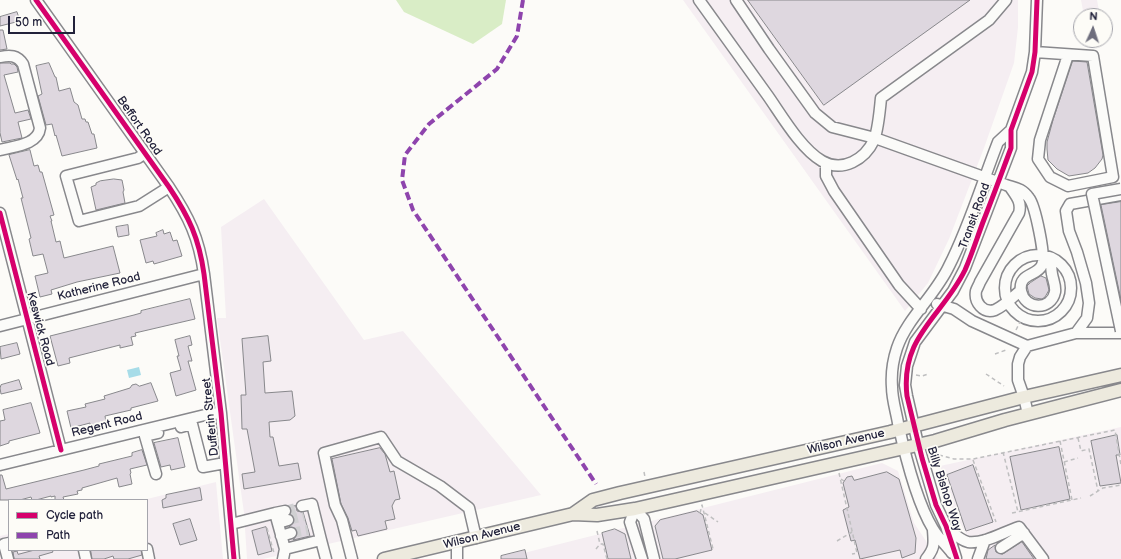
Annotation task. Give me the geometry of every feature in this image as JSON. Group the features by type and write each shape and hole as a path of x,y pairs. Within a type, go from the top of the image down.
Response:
{"main road":[{"name":"Wilson Avenue","path":"573,514 593,500 630,490 900,429 1024,397 1121,375"},
{"name":"Wilson Avenue","path":"388,559 573,514 596,515 635,509 935,441 1028,414 1121,390"},
{"path":"630,490 635,509"}],"street":[{"name":"Beffort Road","path":"36,0 169,187 191,222 201,254 204,274"},
{"path":"699,0 792,131 812,153 826,163 835,165 848,165 868,151 875,138 881,98 989,20 1006,0"},
{"path":"736,0 815,113 832,127 875,138 1010,187 1014,186 1028,196 1035,212 1052,274 1055,290 1053,297 1049,302 1042,306 1035,306 1029,304 1024,299 1021,290 1022,282 1027,276 1041,268 1047,257"},
{"name":"Transit Road","path":"914,425 906,396 905,385 907,366 915,342 953,291 965,268 1011,148 1011,130 1032,72 1035,52 1037,0"},
{"path":"1035,52 1093,56 1113,177 1068,186 1050,178 1038,160 1040,140 1068,55"},
{"path":"0,57 12,56 17,58 23,64 40,128 38,135 31,142 0,150"},
{"name":"Transit Road","path":"900,429 892,387 893,363 897,348 903,334 943,278 954,256 998,142 1011,130"},
{"path":"145,153 138,158 66,176 79,221 139,206 169,187"},
{"path":"826,163 826,176 834,191 899,285 924,305 942,306 954,309 972,321 1027,346 1076,333 1121,331"},
{"path":"1010,187 1019,200 1019,213 980,282 976,292 976,299 979,305 990,311 994,310 1021,290"},
{"path":"1121,189 1092,194 1121,331"},
{"path":"1076,333 1087,318 1089,303 1086,283 1077,252 1068,231 1066,211 1070,204 1121,195"},
{"path":"1091,200 1117,329 1121,331"},
{"name":"Keswick Road","path":"0,213 61,450"},
{"path":"1027,257 1047,257 1060,263 1069,277 1071,286 1070,296 1064,310 1051,319 1036,322 1022,317 1007,301 1006,280 1013,266 1027,257"},
{"name":"Katherine Road","path":"0,326 204,274"},
{"name":"Dufferin Street","path":"204,274 221,412 234,559"},
{"path":"1027,346 1020,357 1018,364 1018,380 1028,414"},
{"name":"Regent Road","path":"0,465 61,450 144,433 177,425 209,414 221,412"},
{"path":"177,425 192,424 203,467 225,463"},
{"name":"Billy Bishop Way","path":"914,425 936,506 946,526 954,558"},
{"name":"Billy Bishop Way","path":"900,429 923,509 933,530 954,558"},
{"path":"144,433 156,474"},
{"path":"352,559 342,520 335,505 324,453 382,437 396,462 440,486 469,508 476,538"},
{"path":"642,559 630,522 635,509 644,519 654,559"},
{"path":"307,512 313,529 321,540 326,559"},
{"path":"231,524 281,517 286,534 283,559"},
{"path":"946,526 956,536 967,542 986,540 1019,527 1043,559"},
{"path":"926,559 932,552 934,544 933,530"},
{"path":"1001,548 1024,533"},
{"path":"284,549 321,540"},
{"path":"978,559 986,540"},
{"path":"457,542 457,559"},
{"path":"8,543 4,544 8,559"}],"path":[{"path":"1018,327 1019,323"},
{"path":"995,354 1006,350"},
{"path":"911,375 922,376 928,374"},
{"path":"986,374 1004,386"},
{"path":"939,455 954,458 973,459 1115,430 1121,465"},
{"path":"1078,437 1081,451 1089,449 1098,491"},
{"path":"1060,441 1073,500"},
{"path":"1003,452 1018,512"},
{"path":"1064,462 1078,458"},
{"path":"973,459 996,522"},
{"path":"839,473 857,553 852,554"},
{"path":"1090,496 1102,488 1121,485"},
{"path":"1012,513 1080,498"},
{"path":"700,513 702,505 713,549"},
{"path":"704,513 718,522"},
{"path":"267,528 275,559"},
{"path":"597,531 600,544 603,544 606,559"},
{"path":"837,540 852,532"},
{"path":"596,549 600,544"}],"shaded area":[{"path":"683,0 1018,0 1018,27 1014,63 984,148 949,239 928,283 905,311"},
{"path":"1081,0 1097,0 1098,8 1082,8"},
{"path":"264,199 364,340 403,331 541,495 263,559 247,559 244,513 217,318 226,318 221,227"},
{"path":"1121,427 1121,559 980,559 950,505 940,466"},
{"path":"882,463 898,471 914,523 938,559 500,559"},
{"path":"216,482 223,559 0,559 0,536 8,534 8,551 148,551 147,499"}],"green space":[{"path":"396,0 506,0 502,24 473,44 404,12"}],"water":[{"path":"139,367 141,375 129,378 127,370"}],"building":[{"path":"748,0 970,0 824,105"},
{"path":"17,12 20,21 0,26 0,17"},
{"path":"0,30 3,30 7,49 0,50"},
{"path":"1073,61 1087,62 1103,155 1102,159 1095,168 1088,173 1069,176 1057,169 1048,160 1047,142"},
{"path":"0,63 10,63 17,67 18,72 4,75 15,113 28,110 31,119 18,122 22,138 2,142 0,133"},
{"path":"49,63 56,77 59,91 70,88 74,102 78,105 82,119 85,119 86,122 88,122 92,134 94,134 97,148 62,156 52,124 46,125 38,96 42,94 36,66"},
{"path":"30,150 34,166 38,165 40,172 42,172 54,215 50,216 56,242 60,241 64,258 113,246 120,273 77,282 51,290 52,294 40,297 35,276 48,273 43,254 33,256 29,239 31,238 21,198 23,198 9,155"},
{"path":"114,179 122,180 125,203 96,210 91,187 100,181"},
{"path":"1121,202 1121,300 1101,205"},
{"path":"128,225 129,235 118,237 116,227"},
{"path":"163,230 164,234 170,232 173,241 177,240 182,256 154,264 153,261 146,263 140,240 157,236 156,233"},
{"path":"1041,276 1046,278 1049,290 1042,299 1035,298 1029,294 1027,286"},
{"path":"190,299 195,319 135,333 136,336 131,337 133,345 120,348 120,345 69,358 70,363 58,366 50,336"},
{"path":"190,336 192,345 188,346 192,361 188,361 196,390 176,396 170,373 181,370 175,340"},
{"path":"268,336 271,361 263,362 265,393 292,391 295,416 290,420 269,422 270,437 273,437 279,466 298,463 301,479 244,489 242,474 255,472 247,429 242,429 241,395 246,395 242,339"},
{"path":"17,343 20,354 1,359 0,347"},
{"path":"19,380 22,389 1,394 1,385"},
{"path":"151,383 158,401 131,408 131,410 105,416 106,422 90,426 90,423 71,428 67,411 86,407 85,404 105,399 104,396 130,388 132,385 136,384 139,386"},
{"path":"31,403 40,433 9,441 9,443 0,446 0,421 5,420 3,410"},
{"path":"1117,435 1120,455 1116,455 1121,483 1100,486 1091,441"},
{"path":"178,438 185,467 171,470 170,465 161,467 154,443"},
{"path":"1059,447 1070,499 1021,510 1010,457"},
{"path":"380,448 385,454 390,472 394,471 400,499 395,500 392,506 395,519 385,521 387,529 358,536 356,530 352,531 348,518 341,504 332,459"},
{"path":"142,450 147,465 130,469 132,484 119,487 117,478 82,488 82,490 77,491 78,494 63,497 64,499 55,499 55,496 51,496 40,499 32,499 31,497 24,499 0,500 0,475 2,475 6,489 99,466 99,464 132,456 132,453"},
{"path":"973,465 993,522 966,531 947,475"},
{"path":"887,472 899,479 916,538 915,553 902,558 900,550 860,559 855,540 851,541 843,510 849,507 843,483 847,477 852,476 854,480"},
{"path":"200,488 202,500 163,508 162,500 166,498 166,495"},
{"path":"296,506 297,511 303,512 310,536 293,540 297,535 297,532 295,528 289,527 294,521 294,518 290,514 290,507"},
{"path":"697,511 703,515 712,550 675,559 663,559 655,526 660,520"},
{"path":"190,519 197,540 180,545 173,524"},
{"path":"266,527 272,551 258,555 252,531"},
{"path":"615,529 625,534 631,559 608,559 602,533"},
{"path":"1022,542 1034,559 986,559 988,550 995,545 996,552 1002,554"},
{"path":"525,550 527,559 501,559 501,556"},
{"path":"17,551 18,554 31,551 53,552 39,556 40,559 14,559 13,552"},
{"path":"91,551 141,551 142,555 128,559 114,559 113,556 104,559 92,559"}],"tunnel":[{"path":"285,511 302,506"},
{"path":"288,520 304,516"},
{"path":"291,533 308,530"}],"marked path":[{"path":"523,0 517,36 497,69 429,124 405,155 402,180 413,210 596,484"}],"cycle path":[{"path":"36,0 169,187 188,218 196,239 204,274 221,413 234,559"},
{"path":"957,559 946,526 936,505 922,458 907,396 907,375 910,358 916,342 956,286 965,270 1011,148 1011,130 1032,72 1035,52 1037,0"},
{"path":"0,213 61,450"}]}
